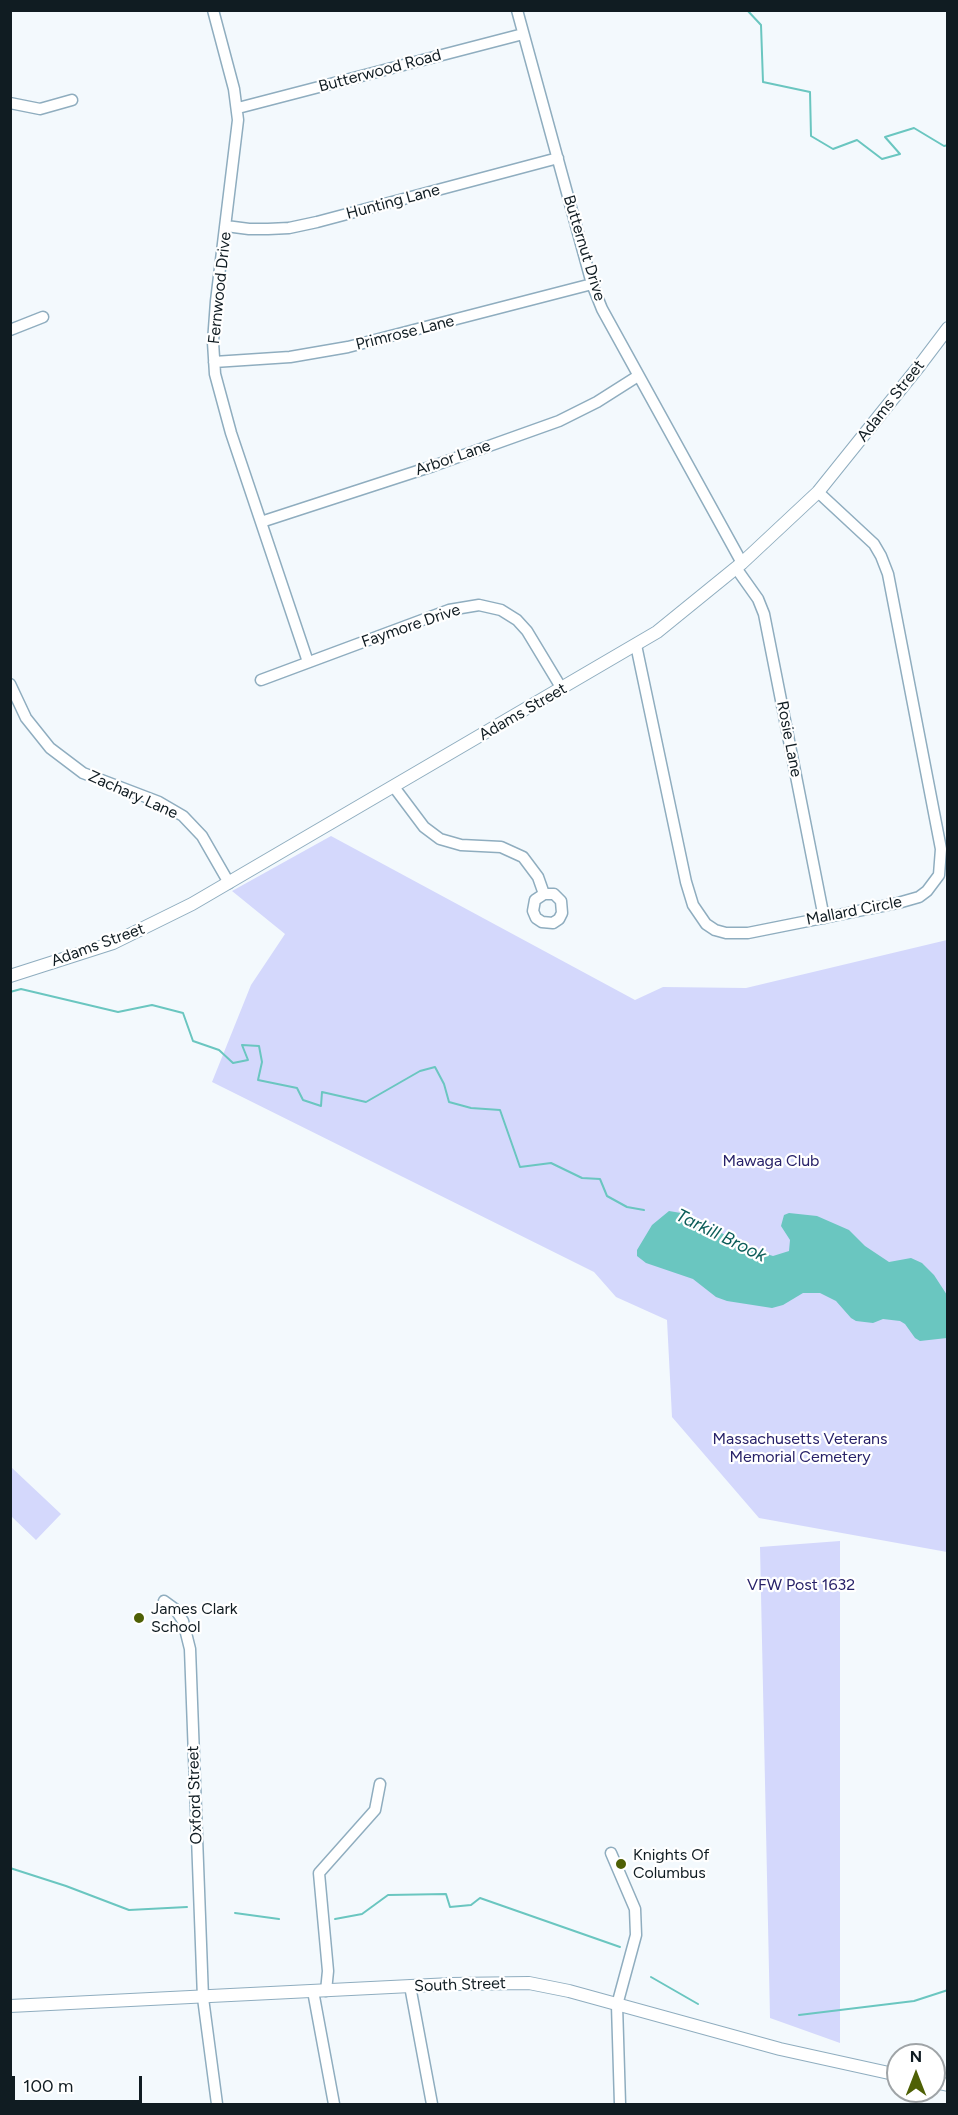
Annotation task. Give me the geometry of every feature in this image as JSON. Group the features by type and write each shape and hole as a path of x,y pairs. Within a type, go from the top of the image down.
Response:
{"street":[{"name":"Fernwood Drive","path":"213,10 238,108 237,134 216,301 214,363 224,410 309,662"},
{"name":"Butternut Drive","path":"518,10 592,284 602,309 739,566"},
{"name":"Butterwood Road","path":"238,108 523,34"},
{"path":"10,103 40,109 72,100"},
{"name":"Hunting Lane","path":"226,226 268,229 308,224 558,158"},
{"name":"Primrose Lane","path":"214,363 290,357 348,347 592,284"},
{"path":"10,330 43,317"},
{"name":"Adams Street","path":"10,976 113,943 148,928 229,883 657,632 739,566 818,492 948,328"},
{"name":"Arbor Lane","path":"261,522 433,466 559,421 597,402 638,376"},
{"name":"Mallard Circle","path":"636,645 686,882 699,916 706,924 715,930 733,934 748,933 919,897 937,879 942,858 893,599 879,551 818,492"},
{"name":"Rosie Lane","path":"739,566 764,614 824,918"},
{"name":"Faymore Drive","path":"261,680 449,610 487,606 506,612 522,626 562,689"},
{"name":"Zachary Lane","path":"10,684 26,718 50,748 83,772 159,802 183,816 202,836 229,883"},
{"path":"394,787 424,827 440,839 461,845 495,846 518,854 533,869 544,894"},
{"name":"Oxford Street","path":"164,1601 175,1609 183,1621 190,1649 203,1998 217,2104"},
{"path":"326,1991 328,1971 319,1873 375,1810 380,1784"},
{"path":"611,1853 635,1909 636,1935 617,2005 620,2104"},
{"name":"South Street","path":"10,2006 410,1986 530,1983 569,1991 770,2046 886,2072"},
{"path":"410,1986 432,2104"},
{"path":"313,1991 334,2104"}],"green space":[{"name":"Mawaga Club","path":"331,836 635,1000 663,987 746,988 947,940 947,1552 759,1518 672,1417 667,1320 616,1297 594,1272 212,1082 251,985 285,934 232,891"},
{"path":"11,1467 61,1514 36,1540 11,1516"},
{"name":"VFW Post 1632","path":"840,1541 840,2043 770,2018 760,1547"}],"water":[{"path":"669,1211 681,1213 751,1249 773,1256 789,1251 790,1240 781,1226 784,1215 789,1213 817,1216 849,1230 865,1246 889,1262 911,1258 922,1263 934,1275 947,1295 947,1338 920,1341 900,1321 883,1319 873,1323 856,1321 836,1301 820,1293 803,1293 783,1305 772,1308 727,1301 716,1297 693,1279 646,1263 637,1256 637,1250 652,1225"}],"waterway":[{"path":"747,10 761,25 763,82 810,92 811,136 833,149 857,140 882,159 900,154 885,137 914,128 944,146 948,145"},
{"name":"Tarkill Brook","path":"10,992 21,989 118,1012 152,1005 183,1013 193,1041 219,1050 233,1063 248,1060 242,1045 259,1046 262,1062 258,1080 297,1088 303,1100 321,1106 322,1092 366,1102 420,1071 435,1067 444,1084 449,1102 471,1108 500,1110 520,1167 551,1163 582,1178 600,1179 607,1196 627,1207 644,1210"},
{"path":"10,1868 129,1910 187,1907"},
{"path":"335,1919 362,1914 388,1895 446,1894 450,1907 471,1905 480,1898 620,1947"},
{"path":"235,1913 279,1919"},
{"path":"651,1977 698,2004"},
{"path":"799,2015 914,2001 948,1990"}],"place":[{"name":"James Clark School","path":"139,1618"},
{"name":"Knights Of Columbus","path":"621,1864"}],"park label":[{"name":"Massachusetts Veterans Memorial Cemetery","path":"800,1448"}]}
